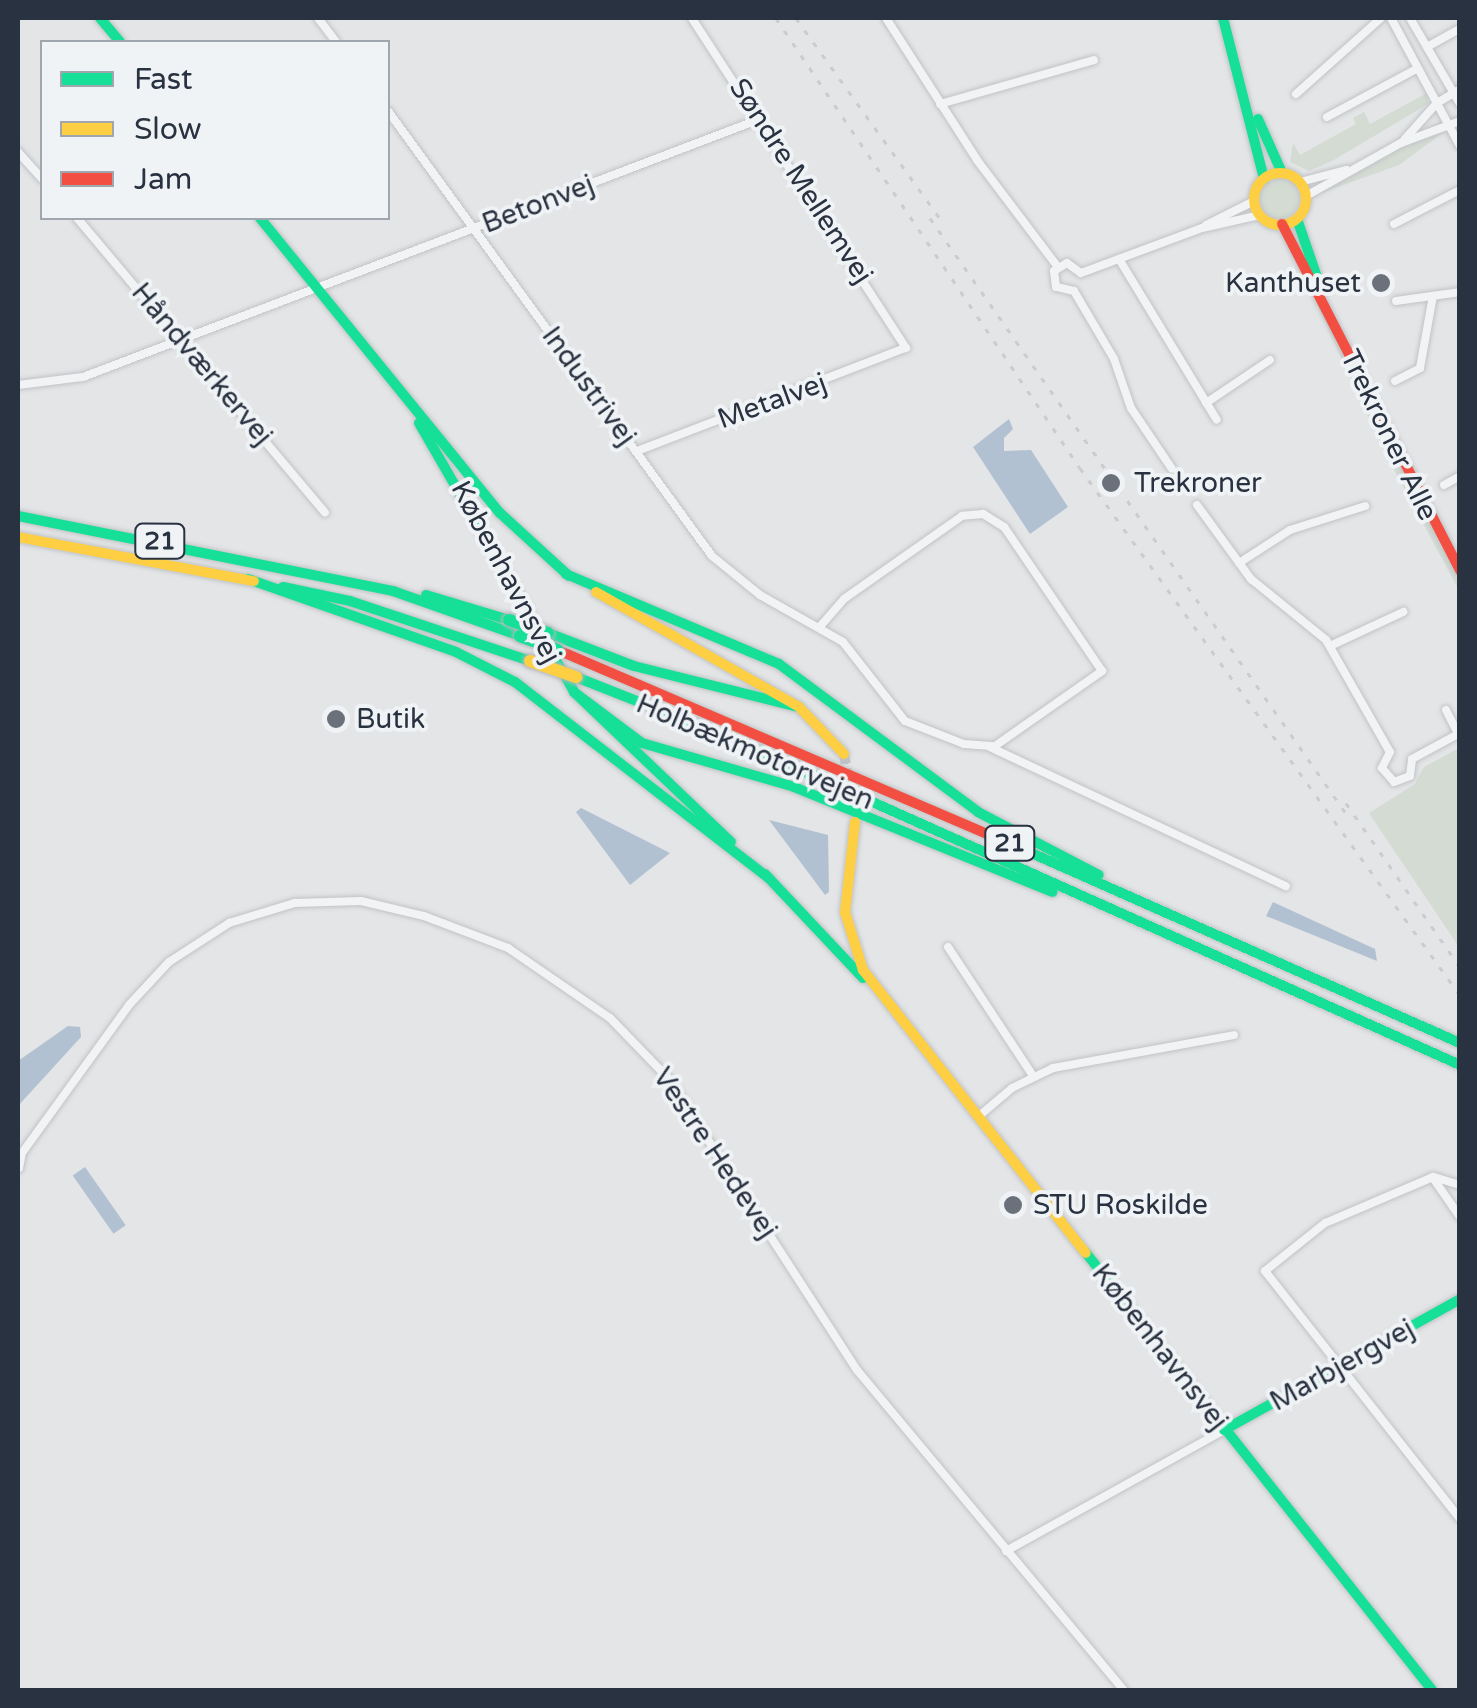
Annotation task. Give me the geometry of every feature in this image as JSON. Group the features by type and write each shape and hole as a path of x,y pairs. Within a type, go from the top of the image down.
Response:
{"main road":[{"path":"100,18 118,40"},
{"path":"1224,18 1246,90 1264,178 1254,201 1260,215 1282,224 1297,218 1303,189 1282,173 1246,90"},
{"path":"1264,178 1282,173"},
{"name":"Trekroner Alle","path":"1297,218 1322,298"},
{"name":"Københavnsvej","path":"262,220 527,543 566,574 799,707 844,754"},
{"name":"Trekroner Alle","path":"1282,224 1322,298 1398,459 1460,571"},
{"name":"Københavnsvej","path":"392,383 468,500 548,656 888,1004"},
{"name":"Holbækmotorvejen","path":"18,516 393,591 520,636 1139,900 1460,1043"},
{"name":"Holbækmotorvejen","path":"18,537 350,601 530,661 575,685 725,736 1460,1065"},
{"path":"302,570 344,572 509,620 634,666 799,707"},
{"path":"566,574 779,664 978,812 1139,900"},
{"path":"248,580 456,652 515,682 769,878"},
{"path":"575,685 642,744 794,787 1117,912"},
{"name":"Københavnsvej","path":"855,822 846,923 863,970 1432,1690"},
{"name":"Marbjergvej","path":"1224,1430 1460,1299"}],"street":[{"path":"318,18 334,40"},
{"name":"Søndre Mellemvej","path":"692,18 906,348"},
{"path":"886,18 940,104 1058,266 1056,287 1074,291 1114,358 1131,408 1172,469"},
{"path":"1296,94 1381,18"},
{"path":"1391,18 1460,146"},
{"path":"1410,18 1456,90 1460,104"},
{"path":"1428,48 1460,29"},
{"path":"940,104 1094,60"},
{"path":"1327,117 1418,68"},
{"path":"1401,143 1437,103 1456,90"},
{"name":"Industrivej","path":"390,115 732,575 821,625 866,667 905,720 990,747 1286,886"},
{"name":"Betonvej","path":"18,385 66,382 760,119"},
{"path":"1303,189 1401,143 1450,128 1460,121"},
{"path":"18,152 40,177"},
{"path":"1303,189 1350,170"},
{"path":"1394,224 1460,190"},
{"path":"1202,228 1254,201"},
{"path":"1074,291 1081,273 1202,228 1260,215"},
{"name":"Håndværkervej","path":"79,220 184,338 326,512"},
{"path":"1119,258 1217,420"},
{"path":"1058,266 1071,264 1081,273"},
{"path":"1396,300 1460,292"},
{"path":"1395,381 1420,368 1433,296"},
{"name":"Metalvej","path":"637,452 906,348"},
{"path":"1206,403 1270,360"},
{"path":"1444,484 1460,476"},
{"path":"1197,505 1238,564 1330,646 1390,752 1412,759 1459,733 1446,710"},
{"path":"1238,564 1290,530 1365,506"},
{"path":"821,625 844,599 962,516 996,519 1102,671 990,747"},
{"path":"1330,646 1403,612"},
{"path":"1390,752 1382,768 1394,782 1410,776 1412,759"},
{"name":"Vestre Hedevej","path":"19,1168 22,1153 128,1005 169,962 228,923 295,903 361,901 476,934 580,994 668,1078 857,1370 1124,1690"},
{"path":"948,947 1032,1076"},
{"path":"979,1116 1032,1076 1234,1035"},
{"path":"1433,1177 1460,1217"},
{"path":"1460,1185 1433,1177 1318,1227 1268,1265 1267,1280 1460,1518"},
{"path":"1006,1551 1224,1430"}],"shaded area":[{"path":"1427,93 1428,104 1332,161 1309,171 1290,162 1293,143 1300,155 1356,124 1353,118 1364,112 1370,124"},
{"path":"1444,132 1399,165 1318,194 1414,141"},
{"path":"1279,177 1294,183 1300,198 1294,213 1279,219 1264,213 1258,198 1264,183"},
{"path":"1286,237 1459,581 1459,590 1383,449"},
{"path":"1459,748 1459,947 1369,813 1415,784 1424,767"}],"water":[{"path":"1009,419 1013,429 1004,438 1004,451 1031,450 1068,507 1030,534 973,447"},
{"path":"581,808 670,853 630,885 576,812"},
{"path":"769,820 828,835 829,892 825,895"},
{"path":"1273,902 1375,949 1377,961 1266,916"},
{"path":"68,1026 80,1027 81,1037 18,1106 18,1061"},
{"path":"85,1167 126,1225 113,1234 73,1176"}],"tunnel":[{"path":"844,754 855,816"}],"railway":[{"path":"776,18 1080,468 1460,995"},
{"path":"796,18 944,224"},
{"path":"930,218 1348,816"},
{"path":"1346,803 1460,967"}],"traffic: fast":[{"path":"100,18 118,40"},
{"path":"1223,18 1264,179"},
{"path":"1258,119 1282,173"},
{"path":"1297,219 1317,277"},
{"path":"262,220 500,513 569,576"},
{"path":"419,423 574,692 731,842"},
{"path":"18,516 393,591 520,636"},
{"path":"566,574 779,664 978,812 1099,875"},
{"path":"248,579 456,652 515,682 769,878"},
{"path":"283,587 350,601 530,661"},
{"path":"426,595 509,620"},
{"path":"509,620 548,633"},
{"path":"548,633 634,666 799,707"},
{"path":"520,636 558,650"},
{"path":"576,677 725,736 1460,1065"},
{"path":"574,692 642,743 794,787 1052,892"},
{"path":"993,836 1460,1043"},
{"path":"765,874 863,978"},
{"path":"1086,1253 1432,1690"},
{"path":"1224,1430 1460,1299"}],"traffic: slow":[{"path":"1280,173 1298,181 1306,199 1298,217 1280,225 1262,217 1254,199 1262,181 1280,173"},
{"path":"18,537 254,581"},
{"path":"596,592 799,707 844,754"},
{"path":"530,661 576,677"},
{"path":"855,822 845,912 863,970 1086,1253"}],"traffic: jam":[{"path":"1282,224 1460,571"},
{"path":"558,650 993,836"}],"place":[{"name":"Kanthuset","path":"1381,283"},
{"name":"Trekroner","path":"1111,483"},
{"name":"Butik","path":"336,719"},
{"name":"STU Roskilde","path":"1013,1205"}]}
